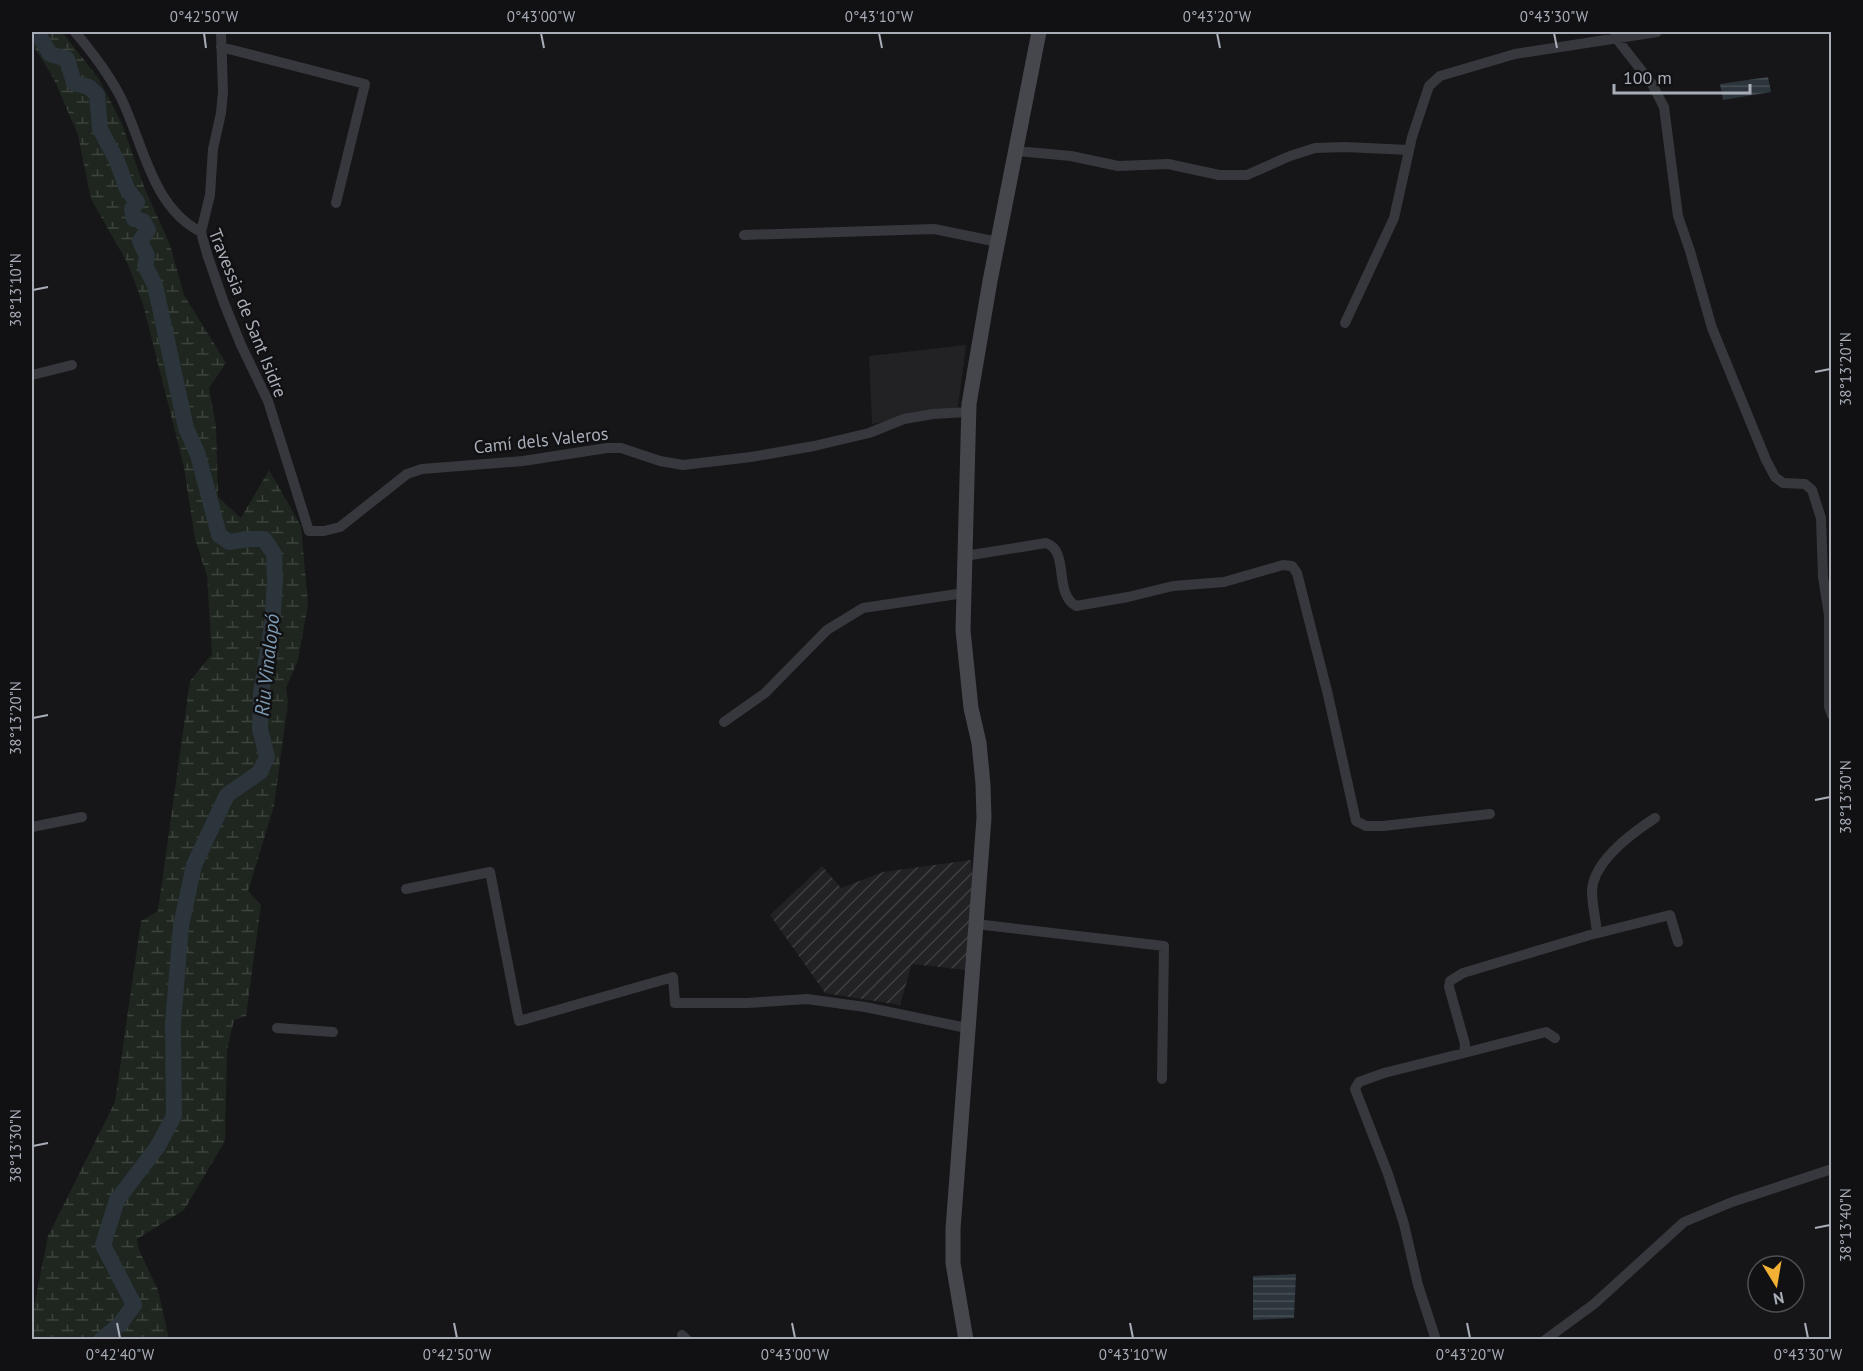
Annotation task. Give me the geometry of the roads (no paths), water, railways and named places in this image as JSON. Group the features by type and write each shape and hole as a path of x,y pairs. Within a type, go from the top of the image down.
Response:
{"main road":[{"path":"966,1340 952,1246 983,827 983,784 979,743 971,708 963,630 968,412 975,360 1039,32"}],"street":[{"name":"Travessia de Sant Isidre","path":"75,32 97,58 120,96 148,165 172,208 188,225 201,232 224,303 268,401 309,531"},
{"path":"201,232 210,195 213,149 221,113 223,92 221,32"},
{"path":"1345,323 1394,218 1409,150 1430,86 1440,76 1515,54 1616,35 1657,32"},
{"path":"1616,35 1652,84 1664,107 1678,216 1712,328 1766,460 1775,477 1783,483 1805,484 1812,490 1821,518 1823,577 1829,615 1829,707 1832,715"},
{"path":"221,47 365,84 336,203"},
{"path":"1015,151 1071,156 1118,166 1168,164 1219,175 1247,175 1315,148 1409,150"},
{"path":"744,235 934,229 998,242"},
{"path":"32,375 72,365"},
{"name":"Camí dels Valeros","path":"309,531 324,531 340,527 407,474 422,468 524,461 607,448 621,448 660,461 683,465 751,457 814,446 869,433 904,419 933,414 968,412"},
{"path":"964,556 1046,543 1053,545 1057,551 1065,592 1069,602 1076,606 1173,586 1224,582 1283,565 1292,566 1297,573 1328,694 1356,821 1366,826 1383,826 1490,814"},
{"path":"724,722 765,693 827,630 863,608 964,593"},
{"path":"32,827 82,817"},
{"path":"1597,933 1592,890 1596,873 1626,837 1655,818"},
{"path":"406,889 490,872 519,1021 673,977 675,1004 807,999 865,1006 967,1028"},
{"path":"1464,1053 1465,1044 1449,987 1450,981 1463,973 1597,933 1670,915 1678,942"},
{"path":"976,924 1164,946 1162,1079"},
{"path":"277,1028 333,1032"},
{"path":"1436,1340 1418,1285 1404,1224 1355,1089 1359,1082 1384,1073 1546,1032 1555,1038"},
{"path":"1545,1340 1594,1305 1684,1222 1732,1202 1832,1169"}],"waterway":[{"name":"Riu Vinalopó","path":"37,32 50,54 67,59 74,83 89,87 97,95 100,129 117,161 127,189 137,202 132,209 134,219 143,221 148,230 140,241 147,256 145,266 155,285 186,428 198,455 219,535 229,542 264,539 274,554 272,625 261,693 260,729 267,757 260,772 227,795 194,865 181,926 173,1023 174,1116 158,1146 117,1200 103,1245 134,1305 120,1324 101,1340"}]}
